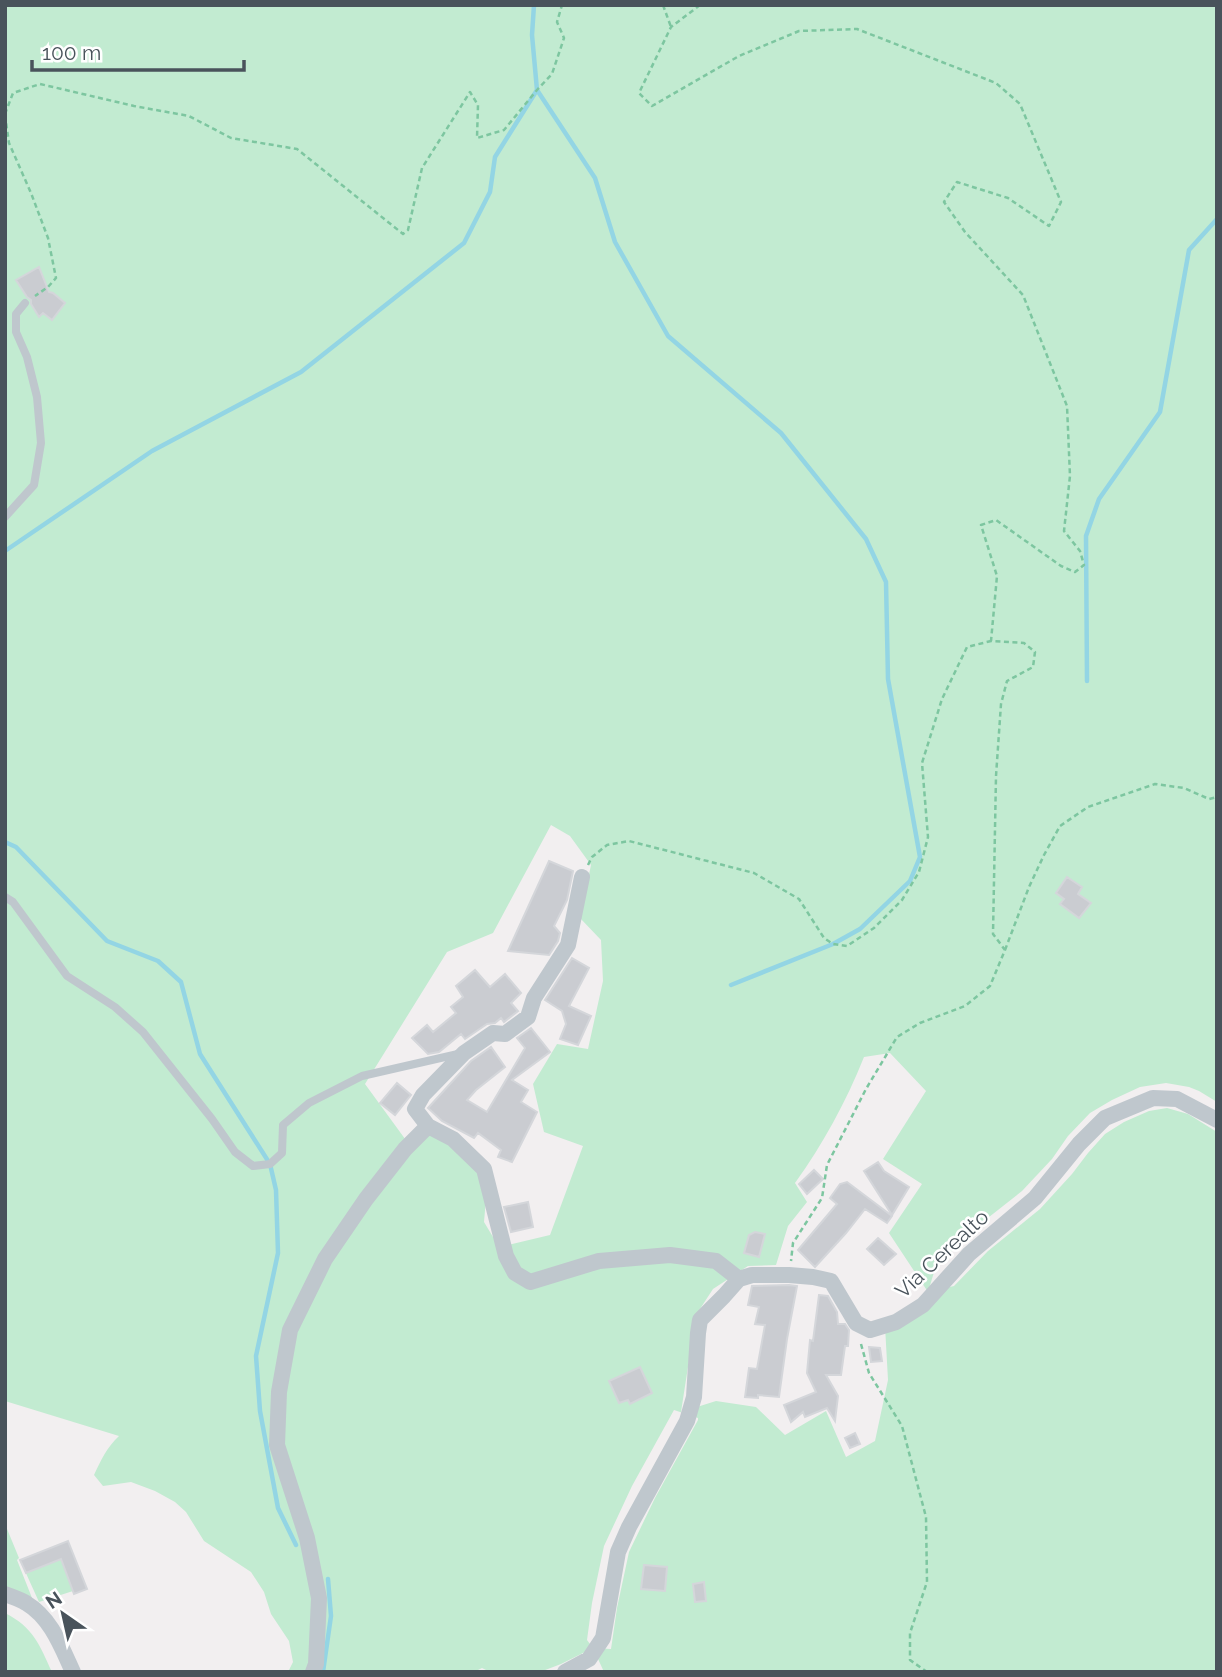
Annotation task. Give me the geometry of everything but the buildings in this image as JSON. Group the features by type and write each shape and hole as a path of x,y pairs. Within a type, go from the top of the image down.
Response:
{"street":[{"path":"582,877 568,945 534,998 528,1017 505,1034 493,1033 464,1053 423,1095 415,1109 428,1126 453,1139 484,1168 506,1256 515,1273 530,1282 599,1261 670,1255 716,1261 739,1279"},
{"name":"Via Cerealto","path":"856,1323 870,1330 896,1322 923,1305 969,1254 1035,1198 1079,1144 1105,1118 1153,1098 1165,1098 1177,1099 1217,1120"},
{"path":"313,1672 316,1664 319,1598 307,1538 277,1445 279,1392 290,1330 325,1258 405,1149 428,1126"},
{"path":"565,1672 589,1659 603,1638 618,1552 687,1422 694,1397 700,1320 739,1279 752,1275 789,1275 813,1276 831,1281 856,1323"},
{"path":"5,1594 26,1603 43,1617 53,1630 73,1672"}],"lane":[{"path":"5,517 34,485 41,443 37,397 27,357 16,332 16,314 25,303"},
{"path":"5,897 13,902 67,976 115,1007 143,1032 235,1152 253,1166 270,1164 282,1153 283,1125 309,1103 362,1076 464,1053"}],"path":[{"path":"25,303 48,287 55,278 48,238 32,192 9,143 5,114 13,93 40,84 189,116 231,138 297,149 403,234 408,230 422,168 470,92 478,105 477,138 504,130 552,74 564,38 557,22 562,5"},
{"path":"663,5 671,27"},
{"path":"700,5 671,27 639,93 652,106 739,56 799,31 857,29 996,83 1020,104 1061,202 1049,226 1008,198 957,182 944,202 965,232 1024,295 1067,406 1070,476 1064,531 1080,551 1084,565 1075,572 1061,566 996,520 981,525 998,576 991,641"},
{"path":"582,877 592,857 607,845 629,841 754,873 799,899 824,938 833,944 846,946 874,928 902,900 919,872 928,837 922,763 942,699 967,647 991,641 1024,643 1035,652 1033,667 1007,681 1001,704 996,776 993,934 1005,950"},
{"path":"789,1275 793,1243 822,1198 827,1165 866,1089 897,1037 920,1023 965,1006 990,986 1029,887 1060,826 1088,807 1156,784 1184,788 1209,799 1217,797"},
{"path":"856,1323 869,1373 902,1426 926,1517 927,1582 910,1633 910,1660 927,1672"}],"green space":[{"path":"5,5 1217,5 1217,1102 1189,1087 1166,1083 1140,1087 1090,1113 1022,1191 970,1232 935,1269 928,1292 954,1286 988,1251 1040,1209 1105,1134 1124,1122 1149,1111 1167,1108 1188,1114 1217,1132 1217,1672 604,1672 593,1648 540,1672 490,1672 482,1668 474,1672 288,1672 293,1662 289,1641 271,1614 264,1592 251,1572 204,1541 186,1512 175,1502 131,1482 103,1486 94,1475 108,1449 119,1436 5,1401","holes":["551,825 570,836 591,865 580,918 601,940 603,981 588,1049 557,1044 533,1084 544,1132 583,1146 550,1235 499,1247 484,1222 489,1164 426,1123 408,1143 365,1084 447,952 493,933","890,1053 926,1091 883,1159 922,1184 889,1233 928,1292 885,1326 888,1380 875,1441 846,1457 826,1411 785,1435 756,1407 716,1401 681,1412 696,1315 713,1289 748,1266 776,1265 788,1226 807,1202 795,1183 833,1122 864,1057","674,1410 698,1418 629,1552 611,1649 593,1648 587,1640 604,1546 632,1486"]},
{"path":"5,1524 19,1558 17,1560 34,1603 5,1587"},
{"path":"68,1541 87,1589 39,1602 20,1560"},
{"path":"5,1613 29,1631 52,1672 5,1672"}],"waterway":[{"path":"534,5 532,35 537,90 595,178 615,242 668,336 781,433 866,539 886,582 888,679 920,857 910,881 860,929 833,944 731,985"},
{"path":"5,551 152,451 301,372 464,243 490,192 495,157 537,90"},
{"path":"1087,681 1086,536 1099,499 1160,412 1189,250 1217,219"},
{"path":"5,842 16,847 107,941 158,961 181,982 200,1054 270,1164 276,1190 278,1253 256,1356 260,1411 278,1508 296,1545"},
{"path":"323,1672 331,1616 328,1579"}]}
